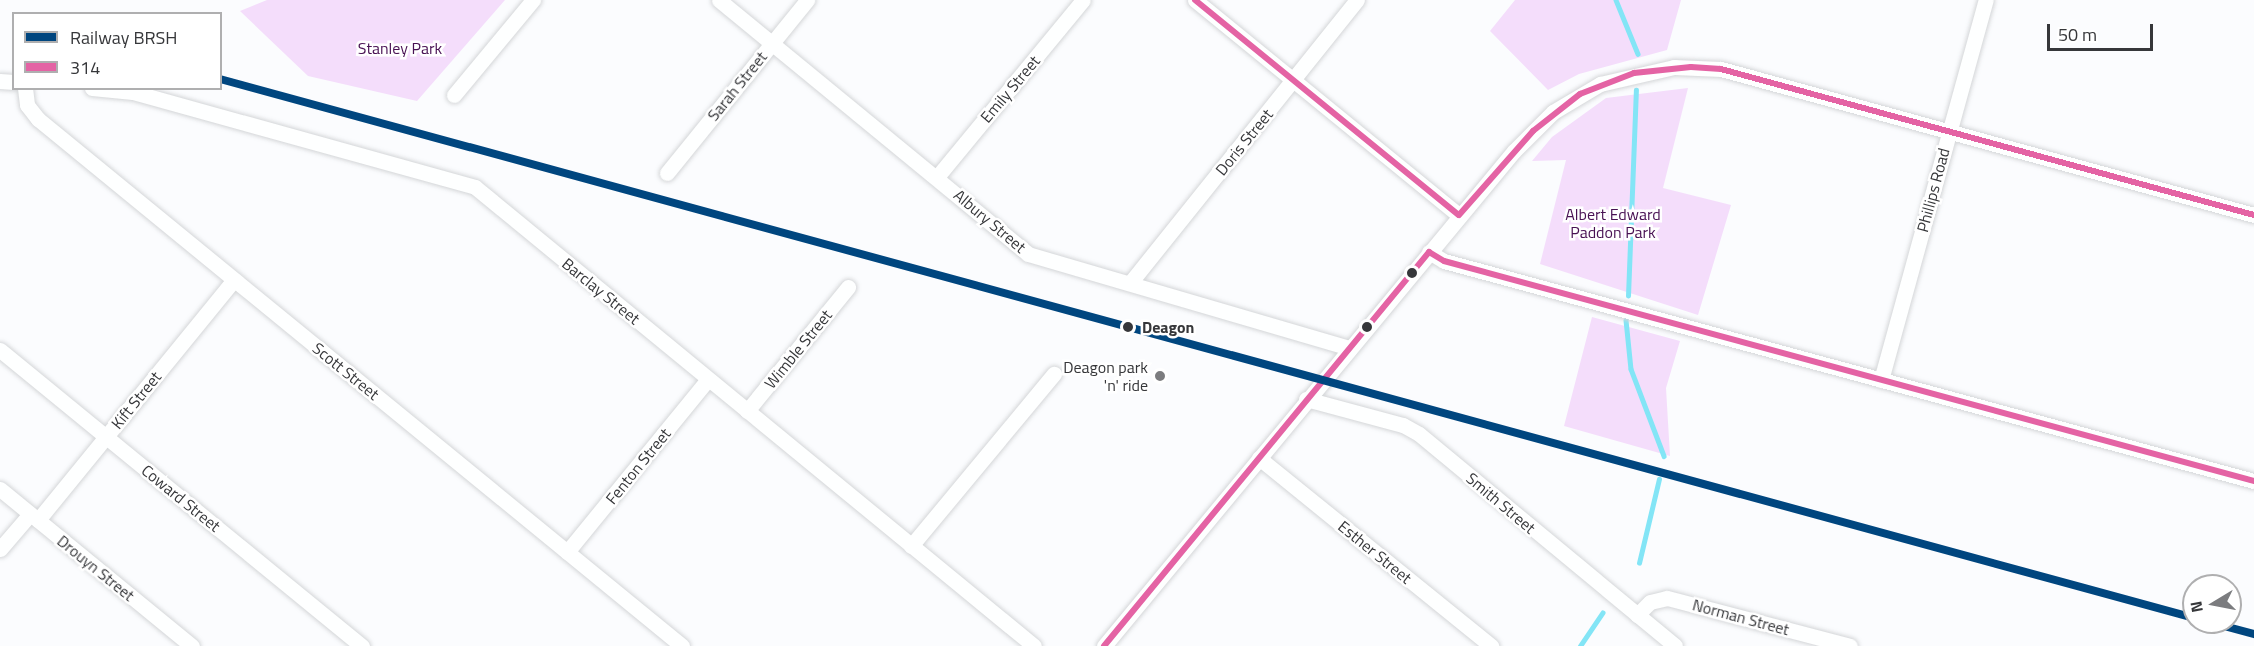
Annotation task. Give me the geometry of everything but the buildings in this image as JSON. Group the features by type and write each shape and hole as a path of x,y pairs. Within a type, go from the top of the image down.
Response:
{"street":[{"path":"454,95 532,0"},
{"name":"Albury Street","path":"719,0 1028,254 1350,348"},
{"name":"Sarah Street","path":"667,173 807,0"},
{"name":"Emily Street","path":"937,177 1083,0"},
{"path":"1196,0 1459,215"},
{"name":"Doris Street","path":"1130,283 1357,0"},
{"name":"Phillips Road","path":"1881,380 1986,0"},
{"path":"1104,646 1459,215 1553,112 1600,84 1652,70 1721,69 2254,215"},
{"name":"Scott Street","path":"25,90 27,105 38,119 682,646"},
{"name":"Barclay Street","path":"112,90 133,92 454,177 475,187 1034,646"},
{"path":"1429,252 1444,261 2254,481"},
{"name":"Kift Street","path":"0,549 34,517 106,437 234,280"},
{"name":"Wimble Street","path":"747,411 848,287"},
{"name":"Coward Street","path":"0,350 362,646"},
{"path":"911,546 1054,374"},
{"name":"Fenton Street","path":"567,552 708,380"},
{"name":"Smith Street","path":"1306,399 1403,425 1419,434 1676,646"},
{"name":"Esther Street","path":"1259,458 1491,646"},
{"name":"Drouyn Street","path":"0,489 192,646"},
{"name":"Norman Street","path":"1637,615 1650,602 1667,598 1850,646"}],"green space":[{"name":"Stanley Park","path":"267,0 505,0 417,101 308,76 240,11"},
{"path":"1515,0 1681,0 1667,50 1579,74 1548,90 1490,31"},
{"name":"Albert Edward Paddon Park","path":"1688,88 1663,188 1731,205 1698,315 1540,264 1566,160 1532,161 1552,137 1606,98"},
{"path":"1592,317 1680,341 1666,388 1670,456 1564,426"}],"waterway":[{"path":"1616,0 1638,54"},
{"path":"1628,296 1636,90"},
{"path":"1626,320 1631,369 1664,456"},
{"path":"1639,563 1659,479"},
{"path":"1580,646 1602,613"}],"rail line":[{"name":"BRSH","path":"222,80 2182,615"},
{"name":"BRSH","path":"2242,631 2254,634"}],"transit line":[{"name":"314","path":"1195,0 1459,215"},
{"name":"314","path":"1459,215 1533,131 1580,94 1634,73 1691,67 1721,69 2254,215"},
{"name":"314","path":"1429,252 1444,261 2254,481"},
{"name":"314","path":"1104,646 1429,252"}],"place":[{"name":"Deagon","path":"1128,327"},
{"name":"Deagon park 'n' ride","path":"1160,376"}]}
